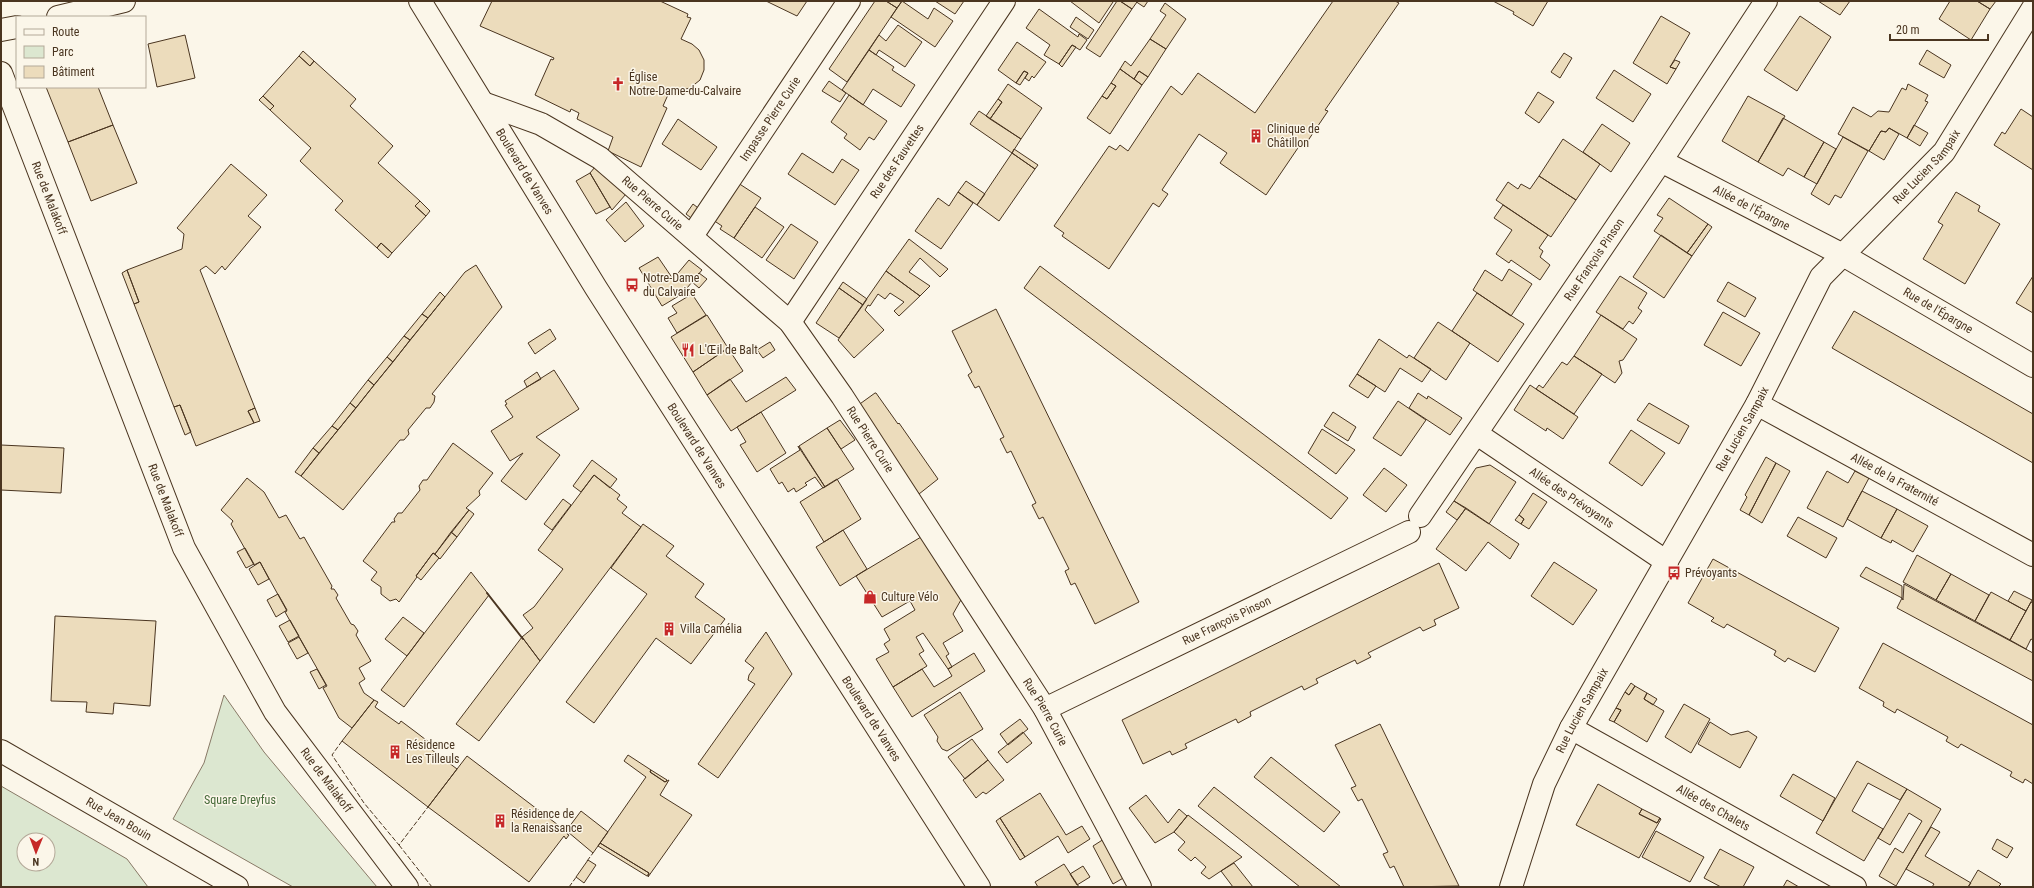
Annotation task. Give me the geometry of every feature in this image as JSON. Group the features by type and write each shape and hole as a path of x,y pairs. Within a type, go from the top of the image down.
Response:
{"street":[{"path":"62,16 124,1"},
{"name":"Boulevard de Vanves","path":"420,1 596,288 979,887"},
{"name":"Impasse Pierre Curie","path":"692,236 849,1"},
{"name":"Rue des Fauvettes","path":"790,322 1004,1"},
{"name":"Rue François Pinson","path":"1045,709 1414,524 1477,434 1661,161 1766,1"},
{"name":"Rue Lucien Sampaix","path":"1511,887 1544,784 1571,728 1757,404 1821,277 1944,152 2033,8"},
{"path":"1,30 16,27"},
{"name":"Rue de Malakoff","path":"1,73 184,548 274,712 407,887"},
{"name":"Rue Pierre Curie","path":"483,103 541,124 600,158 790,322 842,396 1045,709 1140,887"},
{"name":"Allée de l'Épargne","path":"1661,161 1843,255"},
{"name":"Rue de l'Épargne","path":"1843,255 2033,366"},
{"name":"Allée de la Fraternité","path":"1757,404 2033,555"},
{"name":"Allée des Prévoyants","path":"1477,434 1667,562"},
{"name":"Allée des Chalets","path":"1571,728 1855,887"},
{"name":"Rue Jean Bouin","path":"1,752 224,884"}],"green space":[{"name":"Square Dreyfus","path":"224,695 264,752 377,887 293,887 173,819 204,763"},
{"path":"1,786 127,859 148,887 1,887"}],"building":[{"name":"Église Notre-Dame-du-Calvaire","path":"492,1 660,1 688,14 687,17 691,18 681,39 692,44 699,50 704,60 704,70 700,80 690,88 682,90 671,88 663,106 667,108 641,167 608,151 613,137 577,119 579,113 571,109 570,112 535,95 551,59 553,60 554,58 480,26"},
{"path":"766,1 807,1 797,16"},
{"path":"875,1 886,1 897,8 847,82 829,69"},
{"path":"886,1 902,1 897,8"},
{"path":"902,1 928,19 934,8 953,21 935,47 891,17"},
{"path":"935,1 964,1 955,14"},
{"path":"1070,1 1112,1 1113,2 1099,23"},
{"path":"1117,1 1120,1 1132,9 1100,57 1086,48"},
{"path":"1120,1 1135,1 1137,2 1132,9"},
{"path":"1135,1 1148,1 1144,7"},
{"name":"Clinique de Châtillon","path":"1333,1 1395,1 1399,3 1325,110 1328,111 1307,142 1304,139 1266,195 1220,163 1227,153 1199,134 1162,190 1168,194 1159,207 1153,203 1109,269 1062,236 1064,233 1054,226 1109,146 1116,150 1120,145 1128,151 1171,86 1182,95 1198,73 1255,113"},
{"path":"1493,1 1548,1 1533,26 1513,14 1514,12"},
{"path":"1818,1 1850,1 1840,15"},
{"path":"1950,1 1977,1 1990,9 1971,40 1939,19"},
{"path":"1977,1 1996,1 1990,9"},
{"path":"1165,3 1186,19 1166,49 1150,39 1166,15 1160,11"},
{"path":"1039,9 1078,37 1079,34 1087,40 1080,50 1072,45 1059,64 1044,55 1050,45 1026,28"},
{"path":"1661,16 1690,33 1670,67 1676,69 1667,84 1633,63"},
{"path":"1800,16 1831,37 1797,91 1764,70"},
{"path":"1076,17 1094,30 1088,39 1070,27"},
{"path":"898,25 922,42 905,67 879,50 876,55 869,50 879,35 886,41"},
{"path":"185,35 195,78 157,87 148,44"},
{"path":"1150,39 1166,49 1148,77 1139,71 1134,79 1120,69 1125,61 1131,66"},
{"path":"1017,42 1046,62 1034,78 1032,76 1029,81 1025,78 1028,73 1024,71 1016,83 998,70"},
{"path":"1072,45 1076,47 1062,67 1059,64"},
{"path":"869,50 894,67 892,70 915,85 901,107 873,89 863,105 842,90"},
{"path":"1927,50 1951,65 1944,78 1919,64"},
{"path":"303,51 314,61 310,66 299,56"},
{"path":"1564,53 1572,58 1560,78 1551,72"},
{"path":"299,56 310,66 314,61 356,99 350,106 393,146 378,163 420,201 415,206 426,216 392,253 381,243 377,248 335,210 343,201 300,161 311,148 270,110 274,106 263,96"},
{"path":"1675,60 1680,62 1676,69 1670,67"},
{"path":"1120,69 1142,85 1110,134 1087,118 1102,96 1107,99 1116,86 1111,83"},
{"path":"1614,70 1651,94 1633,122 1596,98"},
{"path":"1024,71 1028,73 1020,85 1016,83"},
{"path":"1139,71 1148,77 1142,85 1134,79"},
{"path":"829,81 846,93 840,102 822,91"},
{"path":"1111,83 1116,86 1107,99 1102,96"},
{"path":"1008,84 1042,108 1021,139 990,119 1002,102 998,99"},
{"path":"1908,84 1928,95 1925,101 1928,102 1907,138 1889,128 1886,132 1881,131 1869,151 1838,134 1853,107 1871,117 1878,111 1889,112 1902,88 1906,90"},
{"path":"46,88 98,88 113,125 68,142"},
{"path":"1538,92 1554,102 1539,123 1525,113"},
{"path":"849,95 887,121 874,140 869,137 860,150 844,138 847,134 831,122"},
{"path":"263,96 274,106 270,110 259,100"},
{"path":"1748,96 1785,116 1758,162 1722,141"},
{"path":"998,99 1002,102 990,119 986,116"},
{"path":"2021,109 2033,117 2033,170 1994,145 2002,132 2005,134"},
{"path":"979,111 1021,139 1012,153 970,124"},
{"path":"1783,118 1824,142 1804,177 1788,168 1783,176 1758,162"},
{"path":"678,119 717,147 701,170 662,144"},
{"path":"1602,124 1630,143 1611,172 1583,152"},
{"path":"113,125 137,183 91,201 68,142"},
{"path":"1914,125 1928,133 1920,146 1907,138"},
{"path":"1889,128 1899,134 1884,160 1869,151 1881,131 1886,132"},
{"path":"1843,137 1868,151 1841,198 1835,195 1829,205 1811,194"},
{"path":"1563,139 1600,164 1576,200 1539,176"},
{"path":"1824,142 1836,149 1817,184 1804,177"},
{"path":"1014,149 1038,165 1035,169 1012,153"},
{"path":"802,153 833,173 842,159 859,170 835,205 788,174"},
{"path":"1012,153 1035,169 999,221 977,205"},
{"path":"231,164 267,195 248,216 261,227 225,270 222,266 215,274 206,266 200,270 255,408 248,411 254,423 196,446 180,405 174,407 134,304 139,302 127,270 182,249 184,234 177,228"},
{"path":"595,167 626,194 612,210 590,173"},
{"path":"590,173 610,207 596,214 576,181"},
{"path":"1539,176 1576,200 1551,237 1496,200 1508,182 1518,189 1521,184 1530,189"},
{"path":"735,181 761,198 734,238 720,229 722,226 710,218"},
{"path":"966,181 985,194 977,205 958,192"},
{"path":"958,192 973,203 941,249 915,231 938,198 949,206"},
{"path":"1956,192 1980,206 1978,211 2000,224 1965,284 1923,259 1943,225 1938,222"},
{"path":"1669,198 1708,224 1687,253 1654,231 1663,218 1657,215"},
{"path":"420,201 430,211 426,216 415,206"},
{"path":"626,202 644,226 625,242 606,220"},
{"path":"693,204 702,211 695,221 686,214"},
{"path":"1503,205 1548,235 1539,248 1543,251 1540,257 1550,265 1540,280 1511,260 1509,263 1496,254 1512,230 1494,218"},
{"path":"755,207 784,227 762,258 734,238"},
{"path":"791,224 818,242 794,279 766,260"},
{"path":"1708,224 1712,227 1692,256 1687,253"},
{"path":"1661,235 1692,256 1664,298 1633,277"},
{"path":"909,239 948,269 940,277 920,258 909,272 930,286 920,296 886,271"},
{"path":"381,243 392,253 388,258 377,248"},
{"path":"658,257 673,279 689,260 702,270 682,294 662,306 639,268"},
{"path":"476,265 502,307 432,394 435,396 434,402 430,408 426,408 408,430 409,434 404,440 400,440 343,510 301,476 465,272"},
{"path":"1040,266 1348,498 1331,519 1024,288"},
{"path":"1509,269 1532,284 1511,316 1473,290 1485,270 1502,281"},
{"path":"127,270 139,302 134,304 122,273"},
{"path":"886,271 920,296 899,316 894,311 904,302 890,293 885,299 878,294 870,306 868,305 865,310 884,330 854,358 838,340"},
{"path":"699,273 707,279 699,288 692,282"},
{"path":"1620,276 1647,293 1638,308 1642,311 1633,324 1629,321 1623,329 1596,312"},
{"path":"2033,276 2033,313 2016,303"},
{"path":"843,282 867,299 863,305 839,288"},
{"path":"1728,282 1756,298 1745,317 1717,301"},
{"path":"839,288 863,305 839,338 816,323"},
{"path":"440,292 445,297 428,318 422,314"},
{"path":"1477,293 1524,324 1498,362 1452,331"},
{"path":"692,294 706,315 677,333 668,318 677,313 672,306"},
{"path":"996,309 1139,602 1095,624 1075,583 1071,585 1065,571 1069,569 1043,517 1039,519 1032,505 1036,503 1011,451 1007,453 1000,439 1004,437 979,386 975,388 968,375 972,372 952,331"},
{"path":"1854,311 2033,414 2033,463 1832,348"},
{"path":"1723,312 1760,333 1741,366 1704,345"},
{"path":"422,314 428,318 410,340 404,336"},
{"path":"707,315 728,348 693,372 671,337"},
{"path":"1601,315 1637,339 1623,360 1619,361 1622,373 1615,383 1574,356"},
{"path":"1438,322 1470,343 1446,380 1414,358"},
{"path":"550,329 556,339 535,354 528,343"},
{"path":"404,336 410,340 393,362 387,357"},
{"path":"1379,339 1407,358 1409,355 1431,369 1422,382 1400,368 1385,392 1357,374"},
{"path":"770,342 775,350 763,358 757,350"},
{"path":"728,348 743,371 707,395 693,372"},
{"path":"1574,356 1602,374 1574,414 1536,389 1539,385 1543,388 1562,362 1567,365"},
{"path":"387,357 393,362 374,385 368,380"},
{"path":"554,370 579,409 536,437 560,455 526,500 501,481 523,453 510,461 491,431 513,417 505,405 507,404 505,401"},
{"path":"537,372 541,379 527,387 524,381"},
{"path":"1357,374 1376,386 1368,398 1349,386"},
{"path":"786,377 796,390 731,431 707,395 730,379 746,402"},
{"path":"368,380 374,385 356,408 350,403"},
{"path":"1530,385 1578,417 1563,439 1547,428 1546,431 1514,410"},
{"path":"875,393 898,424 899,423 938,479 919,494 857,406"},
{"path":"1418,393 1427,399 1428,396 1462,418 1450,435 1409,408"},
{"path":"1398,401 1426,420 1401,456 1373,438"},
{"path":"350,403 356,408 338,430 332,426"},
{"path":"1649,403 1689,426 1679,444 1637,420"},
{"path":"180,405 191,432 185,435 174,407"},
{"path":"255,408 260,421 254,423 248,411"},
{"path":"761,412 786,453 757,472 740,445 746,442 737,427"},
{"path":"1333,412 1356,427 1348,441 1324,426"},
{"path":"840,420 855,440 841,449 827,428"},
{"path":"332,426 338,430 319,453 313,448"},
{"path":"827,428 854,469 825,487 799,446"},
{"path":"1322,429 1355,450 1336,474 1308,453"},
{"path":"1631,430 1665,453 1642,486 1609,463"},
{"path":"453,443 493,473 479,491 480,495 466,508 469,510 435,554 433,553 399,602 396,599 390,601 381,594 381,587 371,580 377,572 363,561 392,522 395,522 394,519 398,513 402,513 420,490 419,486 423,480 427,480"},
{"path":"1,445 64,448 61,493 1,490"},
{"path":"798,446 825,487 823,488 815,477 805,483 807,485 796,492 794,488 788,492 782,482 779,484 770,469 800,450"},
{"path":"313,448 319,453 301,476 295,472"},
{"path":"1766,457 1776,463 1749,515 1740,510 1747,497 1745,495"},
{"path":"592,460 617,479 610,488 594,475 581,492 573,486"},
{"path":"1776,463 1790,471 1762,523 1749,515"},
{"path":"1490,465 1516,482 1489,524 1454,501 1476,468"},
{"path":"1384,468 1407,485 1386,512 1363,495"},
{"path":"1827,471 1848,483 1855,471 1869,478 1843,527 1807,508"},
{"path":"594,475 620,495 617,499 627,507 622,513 641,527 540,661 522,637 533,628 523,615 534,607 563,569 538,550"},
{"path":"247,478 264,492 279,518 286,515 300,539 304,537 332,586 331,589 334,589 338,595 336,598 351,624 354,625 358,631 356,635 371,661 359,668 365,679 359,683 364,693 374,700 352,728 339,718 323,688 327,686 285,612 287,611 260,562 254,565 231,524 233,521 221,510"},
{"path":"837,479 861,519 824,542 800,502"},
{"path":"1862,491 1897,509 1881,538 1847,519"},
{"path":"1533,493 1547,502 1529,529 1521,524 1524,519 1519,515"},
{"path":"563,499 571,505 552,530 544,524"},
{"path":"1454,501 1466,508 1457,520 1446,512"},
{"path":"1466,508 1519,544 1510,559 1488,542 1466,571 1436,549"},
{"path":"1897,509 1928,526 1913,552 1892,540 1891,543 1881,538"},
{"path":"469,510 474,514 457,537 451,532"},
{"path":"1519,515 1524,519 1521,524 1515,520"},
{"path":"1798,517 1837,538 1826,558 1787,536"},
{"name":"Villa Camélia","path":"643,524 674,546 666,556 704,584 695,597 725,619 691,664 656,638 594,723 566,702 647,594 611,568"},
{"path":"843,530 867,569 840,586 816,547"},
{"path":"451,532 457,537 440,559 435,554"},
{"path":"921,537 962,598 953,614 963,631 943,643 949,654 946,656 952,667 948,669 923,633 916,637 924,651 919,654 927,666 893,687 876,659 889,652 884,644 890,640 884,629 915,610 910,601 882,617 856,576"},
{"path":"245,548 254,564 246,568 237,552"},
{"path":"433,553 439,558 421,580 416,576"},
{"path":"1917,555 1951,574 1936,600 1903,582"},
{"path":"1713,559 1839,628 1815,672 1788,658 1785,662 1774,655 1776,651 1727,624 1724,628 1711,621 1714,618 1688,603"},
{"path":"260,562 269,579 258,585 249,569"},
{"path":"1554,562 1597,590 1573,625 1531,596"},
{"path":"1439,563 1459,608 1434,620 1436,625 1423,631 1420,627 1368,653 1371,657 1357,664 1355,660 1316,679 1318,683 1304,690 1302,686 1250,712 1251,716 1238,723 1236,719 1185,744 1187,748 1172,755 1170,751 1143,764 1122,720"},
{"path":"1866,567 1902,586 1902,598 1860,576"},
{"path":"471,572 489,595 404,707 381,690"},
{"path":"1951,574 1989,595 1975,621 1936,600"},
{"path":"1904,584 2033,653 2033,681 1897,608 1902,598 1903,600"},
{"path":"2014,591 2032,600 2026,611 2008,601"},
{"path":"1991,592 2026,611 2010,640 1975,621"},
{"path":"278,594 287,610 276,617 267,600"},
{"path":"2031,602 2033,603 2033,640 2031,639 2026,649 2010,640"},
{"path":"55,616 156,621 150,706 114,703 113,714 86,712 87,702 51,701"},
{"path":"403,617 424,633 407,656 385,639"},
{"path":"290,620 299,636 288,642 279,626"},
{"path":"766,632 792,674 718,778 698,764 755,684 748,680 749,675 754,668 745,661"},
{"path":"299,637 308,653 297,659 288,643"},
{"path":"522,637 540,661 479,741 456,724"},
{"path":"1883,643 2033,725 2033,784 2025,779 2023,783 2010,776 2012,772 1961,744 1958,748 1946,741 1948,737 1897,709 1895,713 1883,706 1884,702 1859,688"},
{"path":"974,653 985,671 912,717 893,687 922,669 934,687 952,676 948,669"},
{"path":"317,669 326,685 319,689 310,672"},
{"path":"1631,683 1635,686 1629,695 1625,692"},
{"path":"1635,686 1647,693 1644,699 1664,711 1647,742 1614,722 1621,710 1616,708 1625,692 1629,695"},
{"path":"960,692 983,729 947,751 942,749 937,741 938,737 924,715"},
{"path":"1647,693 1657,699 1653,705 1644,699"},
{"name":"Résidence Les Tilleuls","path":"374,700 378,702 375,707 399,724 401,721 417,733 430,743 428,747 457,769 428,807 342,741"},
{"path":"1684,704 1710,719 1691,753 1665,737"},
{"path":"1616,708 1621,710 1614,722 1609,720"},
{"path":"1020,719 1028,729 1008,745 1000,734"},
{"path":"1710,722 1731,735 1748,731 1757,737 1740,768 1698,744"},
{"path":"1380,724 1459,886 1404,887 1394,866 1390,868 1383,854 1388,852 1362,799 1358,801 1351,788 1356,786 1335,745"},
{"path":"1023,732 1032,743 1007,763 998,752"},
{"path":"972,739 988,760 965,779 948,757"},
{"path":"628,755 651,770 650,772 665,782 669,780 660,795 692,815 648,877 649,873 600,843 646,777 624,761"},
{"name":"Résidence de la Renaissance","path":"467,756 566,831 581,811 608,832 593,853 568,832 567,834 569,835 566,839 564,836 529,882 428,807"},
{"path":"1271,757 1340,812 1324,832 1254,777"},
{"path":"988,760 1004,780 986,794 983,792 976,798 963,780"},
{"path":"1857,761 1907,789 1900,800 1868,783 1852,811 1883,829 1864,861 1816,833"},
{"path":"651,770 667,780 665,782 650,772"},
{"path":"1793,774 1835,798 1823,821 1780,796"},
{"path":"1598,784 1642,809 1639,814 1657,823 1660,818 1661,819 1639,858 1576,825"},
{"path":"1214,787 1341,887 1300,887 1198,806"},
{"path":"1907,789 1941,809 1896,886 1879,876 1895,848 1903,853 1922,821 1909,813 1890,845 1878,838"},
{"path":"1040,793 1066,835 1082,826 1090,839 1068,853 1058,836 1025,857 1000,818"},
{"path":"1146,795 1168,823 1179,809 1187,816 1174,832 1155,843 1129,808"},
{"path":"1642,809 1660,818 1657,823 1639,814"},
{"path":"1188,815 1242,857 1209,879 1201,873 1206,867 1195,857 1191,861 1178,850 1185,842 1174,832"},
{"path":"1000,818 1025,857 1020,860 996,821"},
{"path":"1931,827 1940,832 1925,856 1971,883 1968,887 1932,887 1934,884 1906,869"},
{"path":"1656,831 1704,857 1690,882 1642,857"},
{"path":"1104,839 1125,877 1113,884 1093,846"},
{"path":"1997,839 2013,848 2007,858 1992,849"},
{"path":"600,843 649,873 647,876 598,846"},
{"path":"1720,849 1754,867 1743,887 1721,887 1704,878"},
{"path":"588,860 596,865 584,883 576,877"},
{"path":"1234,863 1253,887 1233,887 1221,871"},
{"path":"1064,864 1079,887 1038,887 1035,882"},
{"path":"1083,866 1090,877 1077,885 1070,874"},
{"path":"1978,870 2001,884 1998,887 1968,887"},
{"path":"1787,880 1799,887 1783,887"}],"fence":[{"path":"342,741 332,755 364,803 399,845 428,807"},
{"path":"399,845 432,887"},
{"path":"587,861 593,853"},
{"path":"569,887 577,876"}],"wall":[{"path":"487,593 523,639"}],"place":[{"name":"Église Notre-Dame-du-Calvaire","path":"618,84"},
{"name":"Clinique de Châtillon","path":"1256,136"},
{"name":"Notre-Dame du Calvaire","path":"632,285"},
{"name":"L'Œil de Balt","path":"688,350"},
{"name":"Prévoyants","path":"1674,573"},
{"name":"Culture Vélo","path":"870,597"},
{"name":"Villa Camélia","path":"669,629"},
{"name":"Résidence Les Tilleuls","path":"395,752"},
{"name":"Résidence de la Renaissance","path":"500,821"}]}
